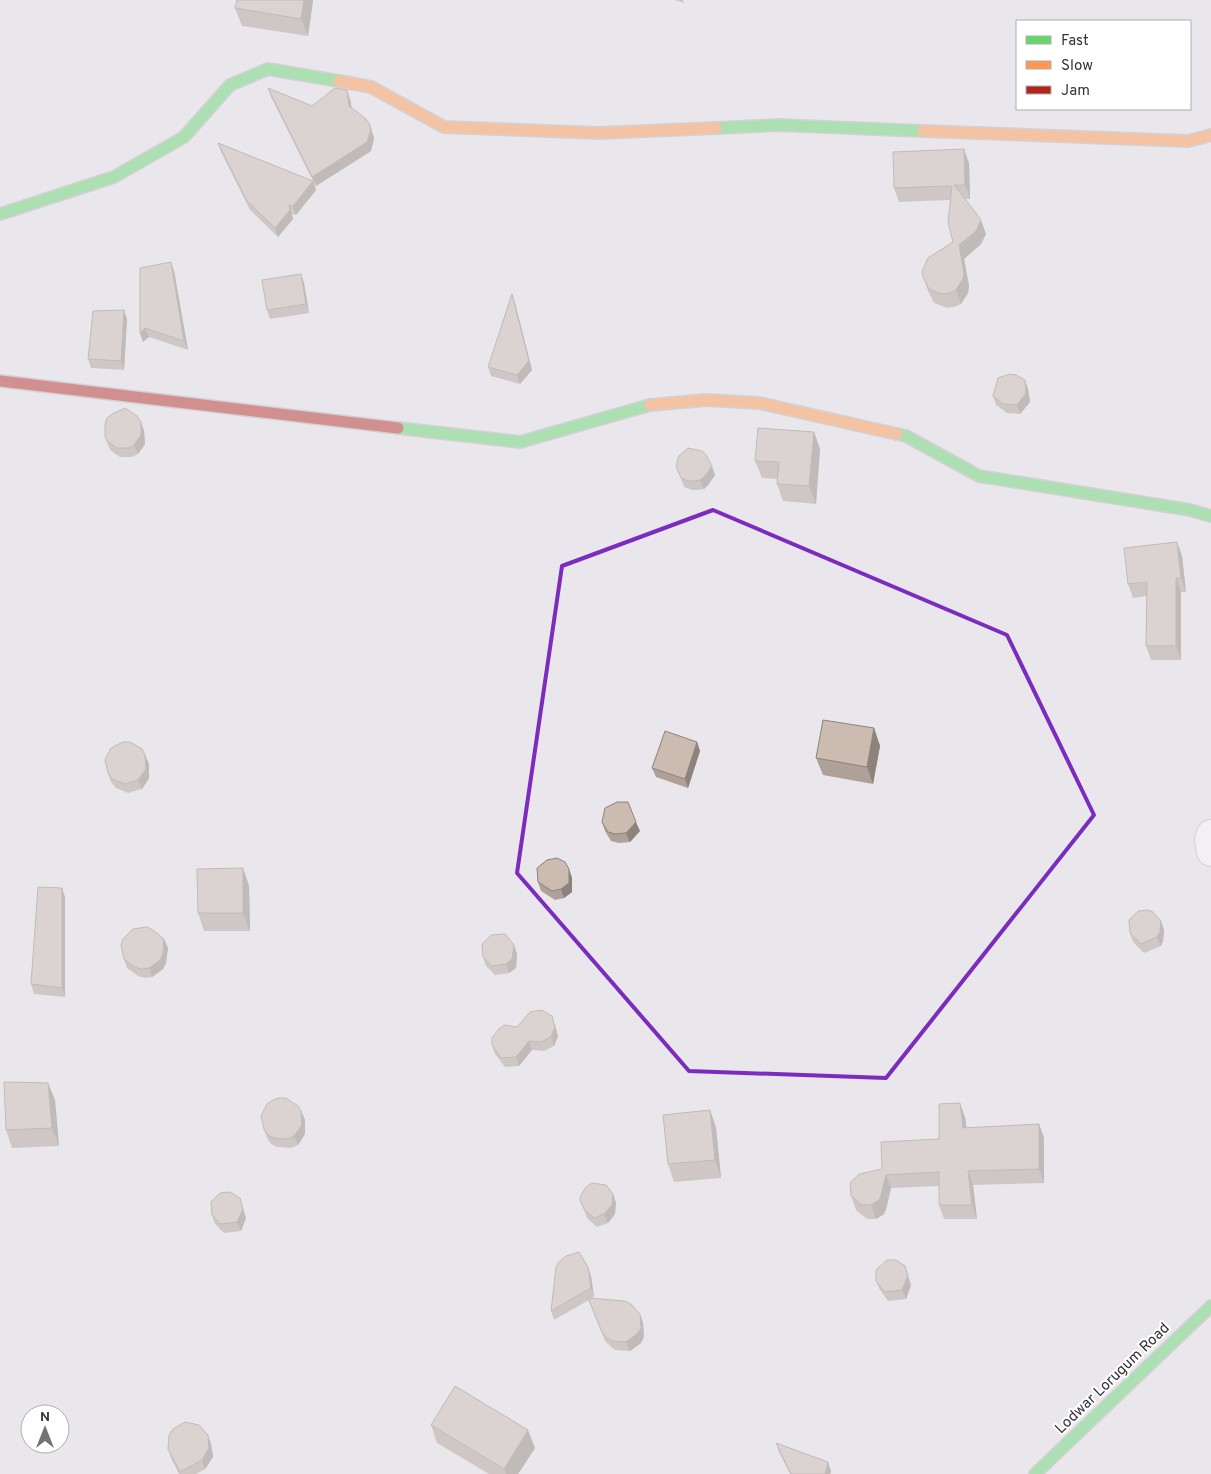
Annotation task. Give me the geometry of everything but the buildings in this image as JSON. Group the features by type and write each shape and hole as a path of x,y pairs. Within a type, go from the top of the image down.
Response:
{"street":[{"path":"0,214 114,177 184,137 230,85 268,69 371,87 444,127 599,133 777,125 1188,141 1211,135"},
{"path":"0,381 520,442 650,406 706,400 758,403 906,436 979,476 1190,510 1211,516"},
{"path":"1211,834 1208,839 1211,852"},
{"name":"Lodwar Lorugum Road","path":"1036,1474 1211,1306"}],"highlighted area":[{"path":"713,510 1007,635 1094,815 886,1078 689,1071 517,873 562,566"}],"traffic: fast":[{"path":"0,214 114,177 184,137 230,85 268,69 339,81"},
{"path":"716,128 777,125 923,131"},
{"path":"398,428 520,442 650,405"},
{"path":"897,434 906,436 979,476 1190,510 1211,516"},
{"path":"1035,1474 1211,1306"}],"traffic: slow":[{"path":"339,81 371,87 444,127 599,133 716,128"},
{"path":"923,131 1188,141 1211,135"},
{"path":"650,405 706,400 759,403 897,434"}],"traffic: jam":[{"path":"0,381 398,428"}]}
